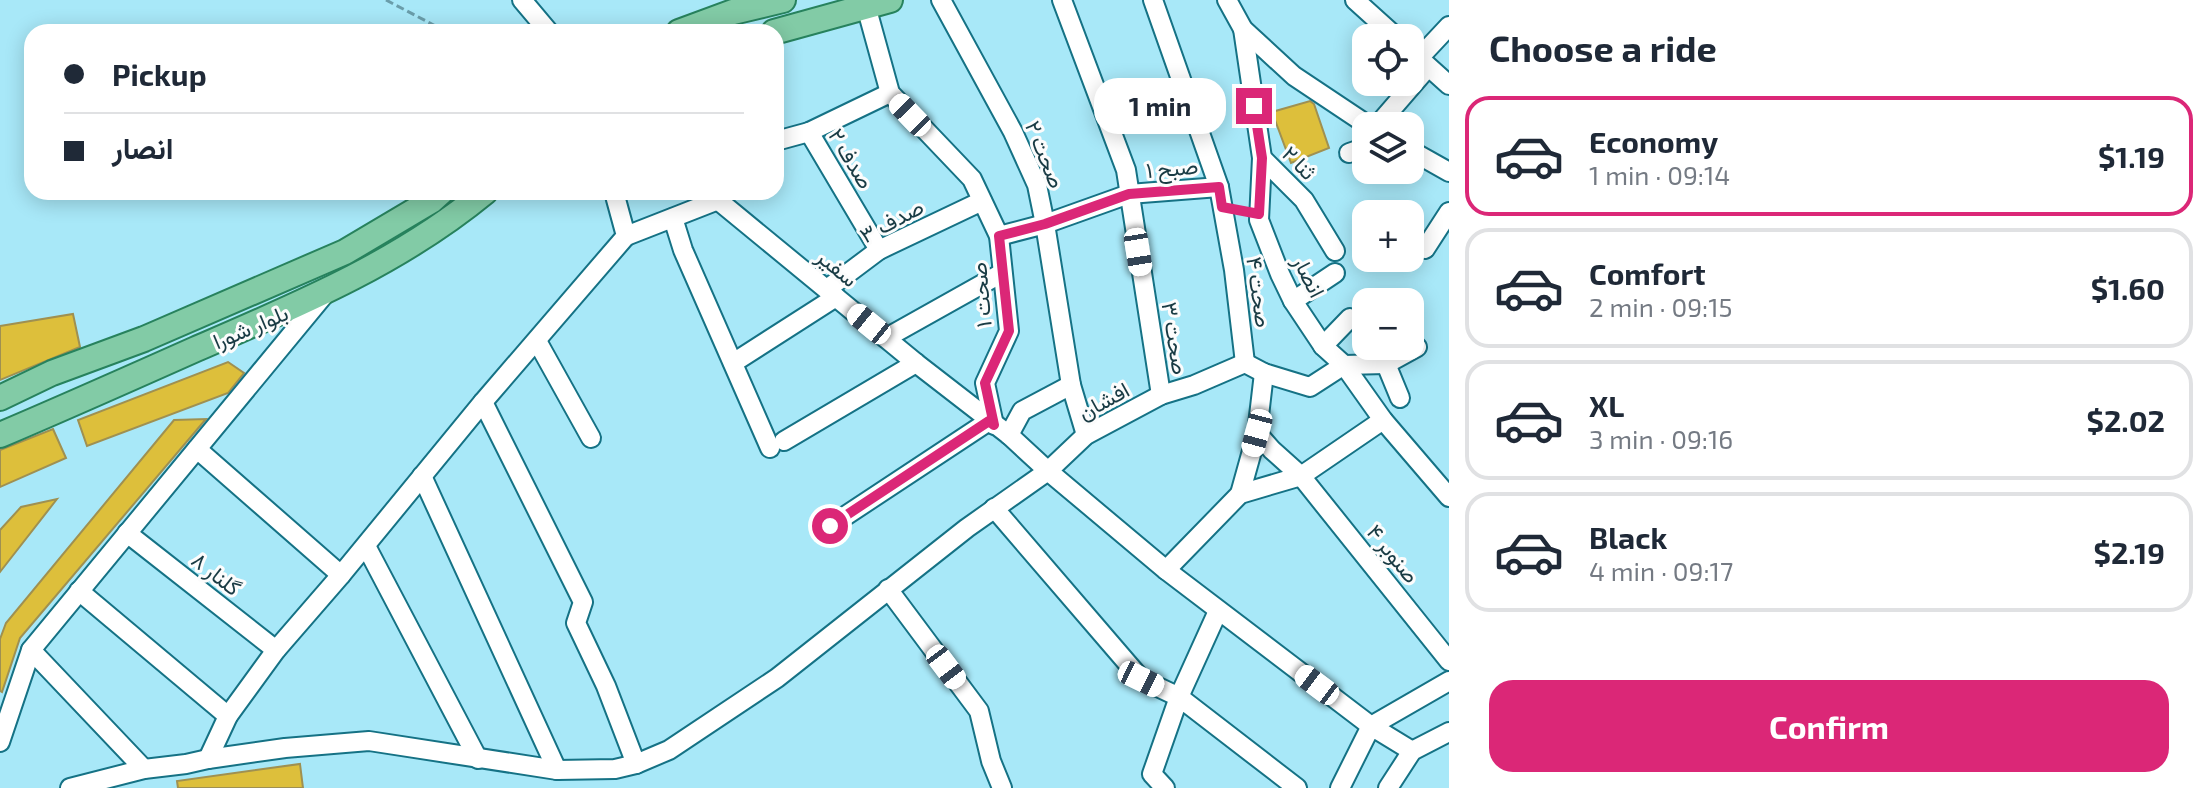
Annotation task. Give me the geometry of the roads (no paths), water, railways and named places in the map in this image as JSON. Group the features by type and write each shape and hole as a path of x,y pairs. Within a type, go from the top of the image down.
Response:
{"main road":[{"path":"701,24 733,12 783,0"},
{"path":"784,29 874,2"},
{"name":"بلوار شورا","path":"0,398 52,373 144,339 345,252 432,200"},
{"name":"بلوار شورا","path":"0,435 326,292 410,247 476,200"},
{"path":"52,373 62,407"}],"street":[{"path":"522,0 542,24"},
{"name":"صحت ۲","path":"941,0 1013,132 1037,185 1071,385 1086,435"},
{"name":"صحت ۳","path":"1062,0 1126,170 1161,395"},
{"name":"صحت ۴","path":"1153,0 1219,187 1234,270 1245,363"},
{"path":"1227,0 1243,29 1294,76 1352,115"},
{"name":"صحت ۱","path":"874,2 890,93 972,179 999,236 1009,331 985,383 997,427"},
{"path":"1367,4 1385,24"},
{"path":"1424,53 1449,26"},
{"name":"انصار","path":"1243,29 1262,158 1259,220 1280,274 1293,301 1323,346 1344,365 1383,420 1449,497"},
{"path":"1424,62 1449,85"},
{"path":"784,139 809,132 890,93"},
{"name":"صدف ۲","path":"809,132 879,250"},
{"name":"ثنا ۲","path":"1262,158 1304,200 1335,251"},
{"path":"1424,158 1449,172"},
{"name":"صبح ۱","path":"999,236 1045,224 1129,194 1219,187"},
{"path":"616,200 626,236"},
{"path":"208,759 228,716 276,650 626,236 673,218 706,200"},
{"name":"سفیر","path":"718,200 997,427 1166,570 1371,726 1412,751"},
{"name":"صدف ۳","path":"733,363 831,293 879,250 982,201"},
{"path":"1222,207 1259,214"},
{"path":"1425,249 1449,213"},
{"path":"673,218 683,250 733,363 777,445 916,363"},
{"path":"886,338 1002,273"},
{"path":"1293,301 1335,273"},
{"path":"0,742 31,650 326,292"},
{"path":"1323,346 1350,318"},
{"path":"537,341 591,438"},
{"path":"1245,363 1264,373 1310,387 1344,365 1386,364 1393,360"},
{"name":"افشان","path":"70,788 144,769 285,748 369,741 557,770 615,769 636,764 669,750 766,686 994,508 1048,471 1086,435 1161,395 1194,385 1245,363"},
{"path":"1386,364 1400,398"},
{"path":"1166,570 1240,494 1257,433 1264,373"},
{"path":"830,526 1071,385"},
{"path":"483,402 583,602 576,623 606,686 636,764"},
{"path":"1240,494 1301,476 1383,420"},
{"name":"صنوبر ۴","path":"1257,433 1301,476 1449,661"},
{"path":"197,449 341,575"},
{"path":"422,476 557,770"},
{"path":"994,508 1141,679 1179,697 1297,788"},
{"name":"گلنار ۸","path":"127,533 276,650"},
{"path":"366,546 478,759"},
{"path":"888,589 979,711 991,761 1002,788"},
{"path":"79,591 228,716"},
{"path":"1154,783 1179,697 1218,611"},
{"path":"31,650 144,769"},
{"path":"1340,788 1371,726 1449,681"},
{"path":"1388,788 1412,751 1449,732"}]}
